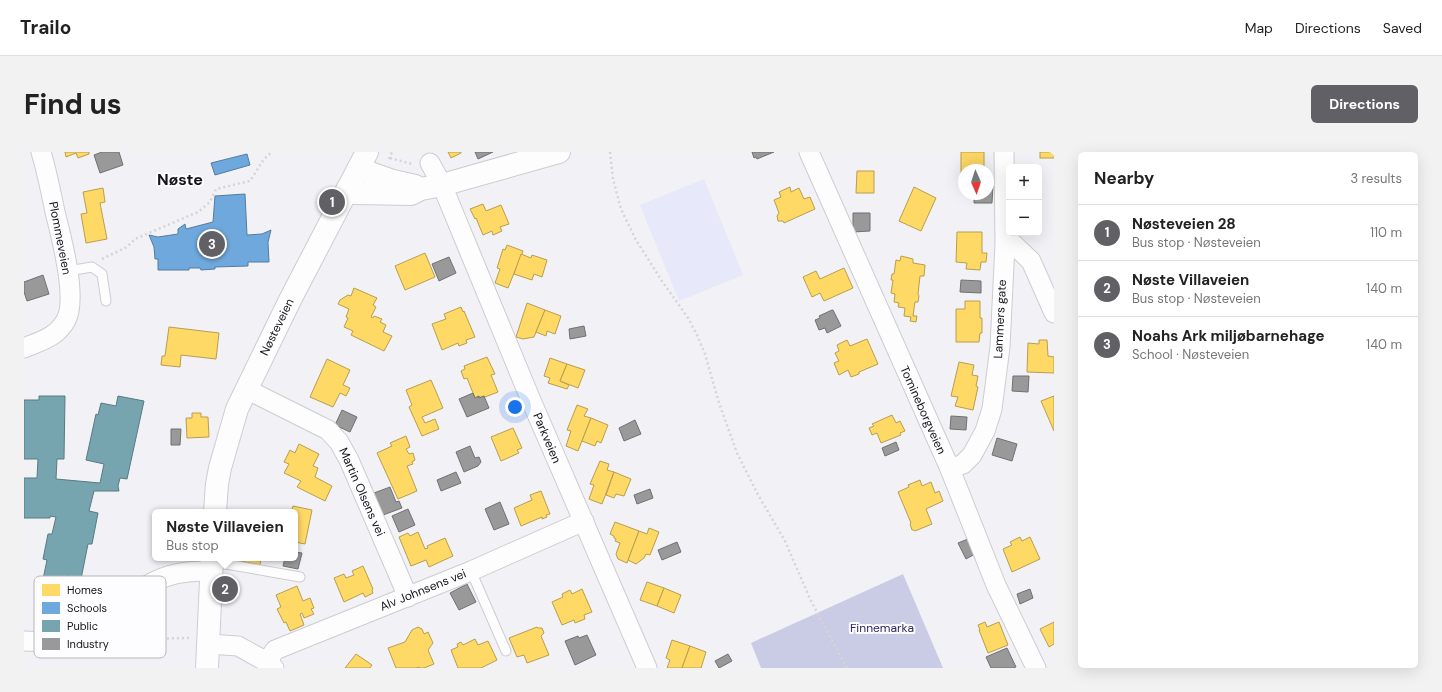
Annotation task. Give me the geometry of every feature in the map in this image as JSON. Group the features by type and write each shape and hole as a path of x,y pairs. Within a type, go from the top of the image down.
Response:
{"main road":[{"path":"347,190 355,193 411,194 560,152"},
{"path":"363,157 393,181 411,185 432,187"},
{"name":"Nøsteveien","path":"215,509 220,468 232,423 246,389 363,157"},
{"path":"207,668 199,641 212,564"}],"street":[{"name":"Plommeveien","path":"24,348 49,338 56,333 66,320 70,304 68,271 41,152"},
{"name":"Tomineborgveien","path":"809,152 950,469 996,585 1036,668"},
{"name":"Lammers gate","path":"950,469 963,464 972,455 985,431 992,409 1000,347 1004,244 1004,152"},
{"name":"Parkveien","path":"430,163 432,187 524,383 647,668"},
{"path":"1004,244 1014,244 1031,261 1054,312"},
{"name":"Martin Olsens vei","path":"246,389 328,430 339,442 349,460 408,597"},
{"name":"Alv Johnsens vei","path":"270,665 275,650 471,571 584,521"},
{"path":"166,577 212,564"},
{"path":"199,641 238,646 270,665"}],"lane":[{"path":"68,271 92,267 102,274 106,301"},
{"path":"212,564 226,564 300,577"},
{"path":"471,571 506,651"}],"path":[{"path":"92,267 104,258 127,247 135,239 198,212 210,202 216,189 250,181 264,159 272,152"},
{"path":"610,152 612,179 621,209 640,246 688,318 697,335 705,354 719,403 737,453 757,494 785,541 815,607 847,668"},
{"path":"166,640 199,641"}],"shaded area":[{"path":"704,179 743,275 679,301 640,205"}],"green space":[{"name":"Finnemarka","path":"903,574 943,668 761,668 751,643"}],"building: Homes":[{"path":"65,152 89,152 89,154 78,158 76,153 66,157"},
{"path":"448,152 461,152 461,153 451,158"},
{"path":"961,152 984,152 984,164 961,164"},
{"path":"1040,152 1054,152 1054,158 1040,158"},
{"path":"857,171 874,171 874,193 856,193"},
{"path":"790,187 791,192 799,188 804,199 810,197 815,209 784,223 783,221 778,221 777,216 779,213 774,200 781,197 779,192"},
{"path":"914,187 936,198 921,231 899,221"},
{"path":"103,188 105,202 100,203 107,239 86,243 81,214 87,213 83,192"},
{"path":"483,204 486,211 501,205 509,224 500,227 502,231 493,235 492,231 483,235 476,218 475,219 470,209"},
{"path":"957,232 982,232 982,253 987,253 986,262 981,262 980,270 966,269 967,263 956,262"},
{"path":"507,245 523,251 508,288 495,283 500,269 497,268 503,249 505,250"},
{"path":"425,253 435,277 405,290 395,266"},
{"path":"521,254 531,258 532,255 547,260 542,277 534,274 532,280 514,274"},
{"path":"901,256 913,259 913,263 925,265 924,276 920,276 918,302 915,302 913,316 917,316 916,322 910,321 911,317 904,316 905,308 898,307 899,303 894,302 895,294 891,293 893,280 891,280 892,274 894,274 896,260 900,261"},
{"path":"844,268 853,288 824,301 820,293 812,297 803,277 816,271 820,279"},
{"path":"354,288 377,298 373,305 376,307 371,317 373,318 374,316 382,319 380,322 386,325 383,332 392,336 384,351 351,335 353,331 344,327 348,318 346,317 349,309 338,304 340,300 348,295 351,296"},
{"path":"965,301 980,301 982,333 980,333 979,342 956,342 956,309 965,309"},
{"path":"527,303 545,310 534,337 523,339 516,337"},
{"path":"461,307 475,337 466,340 467,343 459,346 458,343 442,350 432,324 446,319 444,314"},
{"path":"545,310 561,316 555,334 547,331 546,336 536,332"},
{"path":"169,327 219,333 216,359 181,355 180,367 161,365 162,356 165,356"},
{"path":"867,339 878,364 851,377 848,370 839,375 834,363 839,361 835,353 839,351 837,345 847,340 850,346"},
{"path":"1039,340 1047,340 1048,356 1054,357 1054,373 1027,372 1028,343 1039,344"},
{"path":"487,357 495,374 491,375 498,392 485,397 479,398 479,396 475,398 467,378 464,379 461,371 465,369 464,366"},
{"path":"550,358 567,364 560,381 569,385 567,389 548,383 550,378 544,376"},
{"path":"327,359 350,370 343,385 350,388 346,396 340,393 333,407 310,397"},
{"path":"959,362 974,365 972,375 978,376 976,386 978,387 973,410 955,406 958,397 951,396"},
{"path":"567,364 585,370 578,388 560,381"},
{"path":"431,380 443,408 422,417 425,423 435,419 439,429 422,436 409,407 412,405 406,390"},
{"path":"1054,396 1054,431 1041,401"},
{"path":"577,405 588,409 584,416 591,418 578,451 566,446 571,431 567,430"},
{"path":"192,413 201,413 201,417 208,417 209,437 187,438 186,418 192,418"},
{"path":"892,415 896,423 900,421 905,431 900,433 901,435 881,443 877,433 872,435 869,428 874,426 872,424"},
{"path":"591,418 608,425 601,443 597,441 595,446 582,441"},
{"path":"513,428 522,448 517,450 519,453 501,461 491,437"},
{"path":"406,436 410,447 406,449 409,454 413,453 415,460 412,462 413,464 407,466 417,491 398,499 377,453 392,446 390,443"},
{"path":"299,444 319,454 313,466 318,468 315,477 332,486 325,501 297,487 301,481 284,473 289,464 284,462 290,450 295,453"},
{"path":"600,461 609,464 607,470 614,472 602,504 589,499 594,485 590,484"},
{"path":"614,472 631,479 624,496 616,494 614,498 606,495"},
{"path":"920,480 922,486 931,482 935,493 939,491 943,501 926,509 932,524 915,531 912,530 911,523 898,492 909,487 908,485"},
{"path":"541,491 550,514 546,515 547,517 542,519 542,517 521,526 514,508 532,500 530,495"},
{"path":"293,506 312,510 305,544 298,543 298,509 292,509"},
{"path":"615,522 639,531 627,563 618,559 616,554 620,543 615,541 616,539 614,536 610,534"},
{"path":"649,528 659,532 650,555 646,554 644,558 636,564 628,560 639,531 647,534"},
{"path":"418,532 425,549 428,548 427,546 445,538 453,556 429,567 426,560 411,566 399,537 408,533 410,536"},
{"path":"1020,537 1022,541 1030,537 1040,559 1012,572 1003,549 1012,545 1010,542"},
{"path":"240,561 261,561 260,565"},
{"path":"363,566 373,589 373,593 365,597 363,593 344,602 334,578 344,574 346,578 354,575 352,571"},
{"path":"647,582 664,588 657,606 640,600"},
{"path":"297,586 303,601 310,598 314,608 311,609 314,614 304,618 302,613 300,614 304,625 290,631 277,609 281,607 276,595"},
{"path":"664,588 681,595 674,613 657,606"},
{"path":"582,589 592,612 584,615 585,619 575,623 574,620 562,625 552,602 563,597 562,594 570,590 572,594"},
{"path":"985,622 987,627 999,622 1008,645 988,653 978,625"},
{"path":"1054,622 1054,644 1049,647 1040,629"},
{"path":"418,627 422,629 424,634 428,632 433,643 428,650 434,664 424,668 396,668 388,648 405,642 412,630"},
{"path":"537,627 542,628 544,633 541,636 549,655 527,663 524,655 517,657 509,638"},
{"path":"475,639 478,645 488,641 497,660 481,668 458,668 451,650 458,647 457,644 461,642 463,645"},
{"path":"672,640 690,646 682,668 667,668 670,660 666,658"},
{"path":"690,646 706,652 701,668 682,668"},
{"path":"356,654 372,665 370,668 345,668"}],"building: Schools":[{"path":"247,154 250,165 215,175 211,163"},
{"path":"245,194 247,235 262,234 271,230 268,242 269,262 248,262 248,266 215,267 215,269 201,270 200,268 189,268 189,270 158,270 158,259 155,259 154,247 149,235 158,237 178,234 178,229 185,224 186,229 213,222 215,196"}],"building: Public":[{"path":"39,396 65,396 64,459 57,459 56,479 100,483 104,464 86,460 96,414 98,415 101,403 116,406 118,396 144,401 127,479 120,478 118,486 119,491 94,491 89,511 98,513 92,544 88,544 82,576 44,576 47,560 43,559 48,534 52,534 56,517 24,518 24,478 37,478 38,459 24,459 24,400 39,400"}],"building: Industry":[{"path":"102,152 119,152 123,165 100,173 94,155"},
{"path":"475,152 493,152 478,159"},
{"path":"752,152 774,152 757,159 756,157 754,158"},
{"path":"974,200 992,200 992,203 974,203"},
{"path":"853,213 870,213 870,231 853,232"},
{"path":"449,257 456,273 439,281 432,264"},
{"path":"43,275 49,294 27,301 24,292 24,282"},
{"path":"961,280 981,281 981,293 960,292"},
{"path":"832,310 841,326 827,333 825,328 819,330 815,320 820,318 819,316"},
{"path":"584,326 586,336 570,339 569,329"},
{"path":"1013,376 1029,376 1028,392 1012,391"},
{"path":"473,393 475,398 484,396 489,408 467,417 459,399"},
{"path":"342,410 357,417 350,432 335,425"},
{"path":"951,416 967,417 966,430 950,429"},
{"path":"635,420 641,434 624,441 619,428"},
{"path":"171,429 181,429 180,445 171,445"},
{"path":"997,438 1017,444 1012,461 992,455"},
{"path":"896,442 899,450 885,456 882,448"},
{"path":"470,446 475,458 479,457 481,462 478,466 464,472 456,452"},
{"path":"456,472 461,483 441,491 437,480"},
{"path":"390,487 396,502 399,501 402,508 383,515 374,493"},
{"path":"650,489 653,498 637,504 634,495"},
{"path":"500,502 509,524 494,530 485,509"},
{"path":"408,509 415,525 399,532 392,516"},
{"path":"968,539 975,554 966,559 958,543"},
{"path":"677,542 681,552 662,560 658,550"},
{"path":"298,552 302,553 298,569 283,566 284,561 298,561"},
{"path":"467,584 476,602 459,610 450,593"},
{"path":"1030,589 1033,598 1020,604 1017,594"},
{"path":"587,635 596,655 575,665 565,641 578,636 579,638"},
{"path":"1007,648 1016,667 991,668 986,657"},
{"path":"728,654 732,661 719,668 715,661"}],"place":[{"name":"Nøsteveien 28","path":"332,202"},
{"name":"Noahs Ark miljøbarnehage","path":"212,244"},
{"name":"Nøste Villaveien","path":"225,589"}],"district":[{"name":"Nøste","path":"180,179"}]}
